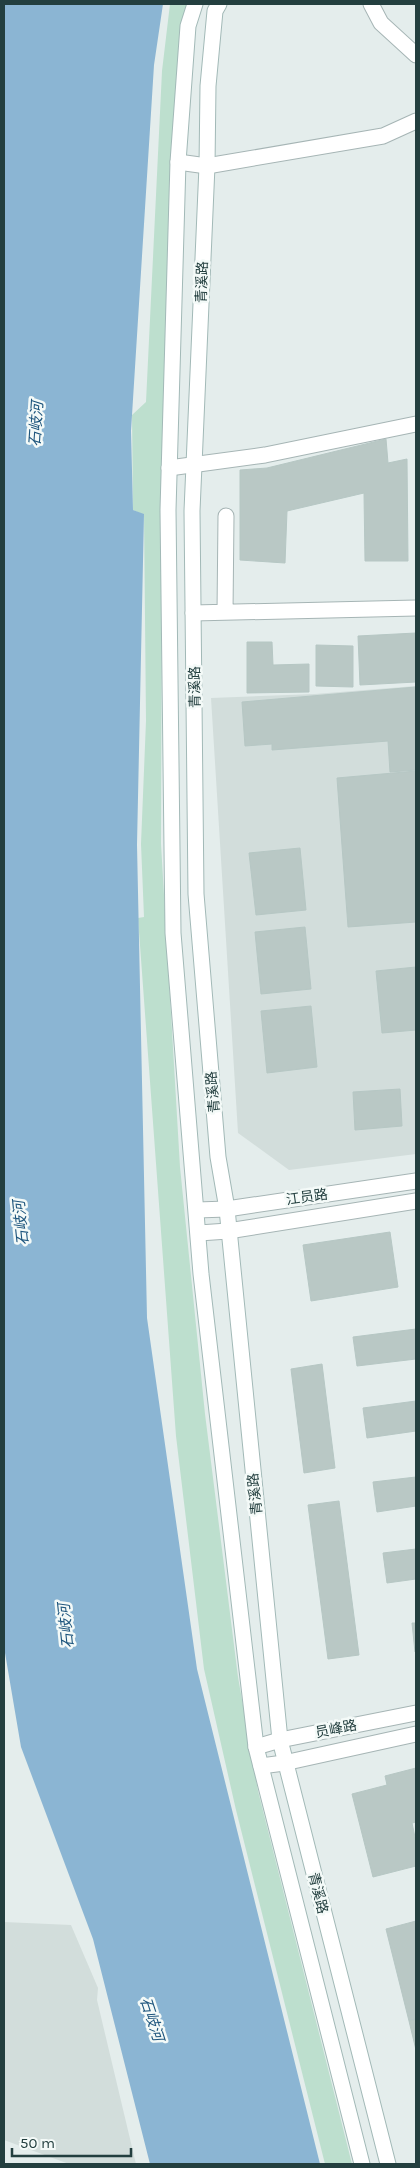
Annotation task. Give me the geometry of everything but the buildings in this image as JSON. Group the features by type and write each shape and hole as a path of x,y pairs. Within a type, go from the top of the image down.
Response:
{"main road":[{"name":"青溪路","path":"195,4 188,26 178,162 168,510 173,933 201,1274 256,1747 362,2164"},
{"name":"青溪路","path":"219,4 216,11 208,86 207,166 192,511 196,894 218,1157 227,1209 280,1740 284,1763 388,2164"},
{"path":"371,4 381,23 416,55"},
{"path":"178,162 207,166 383,136 416,121"},
{"path":"169,468 265,455 416,424"},
{"path":"225,612 226,516"},
{"path":"193,613 416,608"},
{"name":"江员路","path":"197,1210 227,1209 416,1181"},
{"name":"江员路","path":"199,1233 228,1231 416,1201"},
{"name":"员峰路","path":"256,1747 280,1740 416,1713"},
{"name":"员峰路","path":"261,1766 284,1763 416,1734"}],"shaded area":[{"path":"416,686 416,1154 289,1170 238,1133 211,698 315,694"},
{"path":"4,1922 71,1925 98,1988 97,2000 136,2164 69,2164 4,2140"}],"green space":[{"path":"170,4 188,4 170,226 162,520 161,844 180,1167 205,1414 238,1677 258,1791 352,2164 325,2164 236,1810 204,1669 176,1436 138,918 144,917 141,844 146,721 144,515 133,510 132,415 146,402 162,71"}],"water":[{"name":"石岐河","path":"4,4 163,4 154,65 131,431 133,510 144,514 137,845 147,1318 197,1669 320,2164 150,2164 93,1939 21,1747 4,1647"}]}
